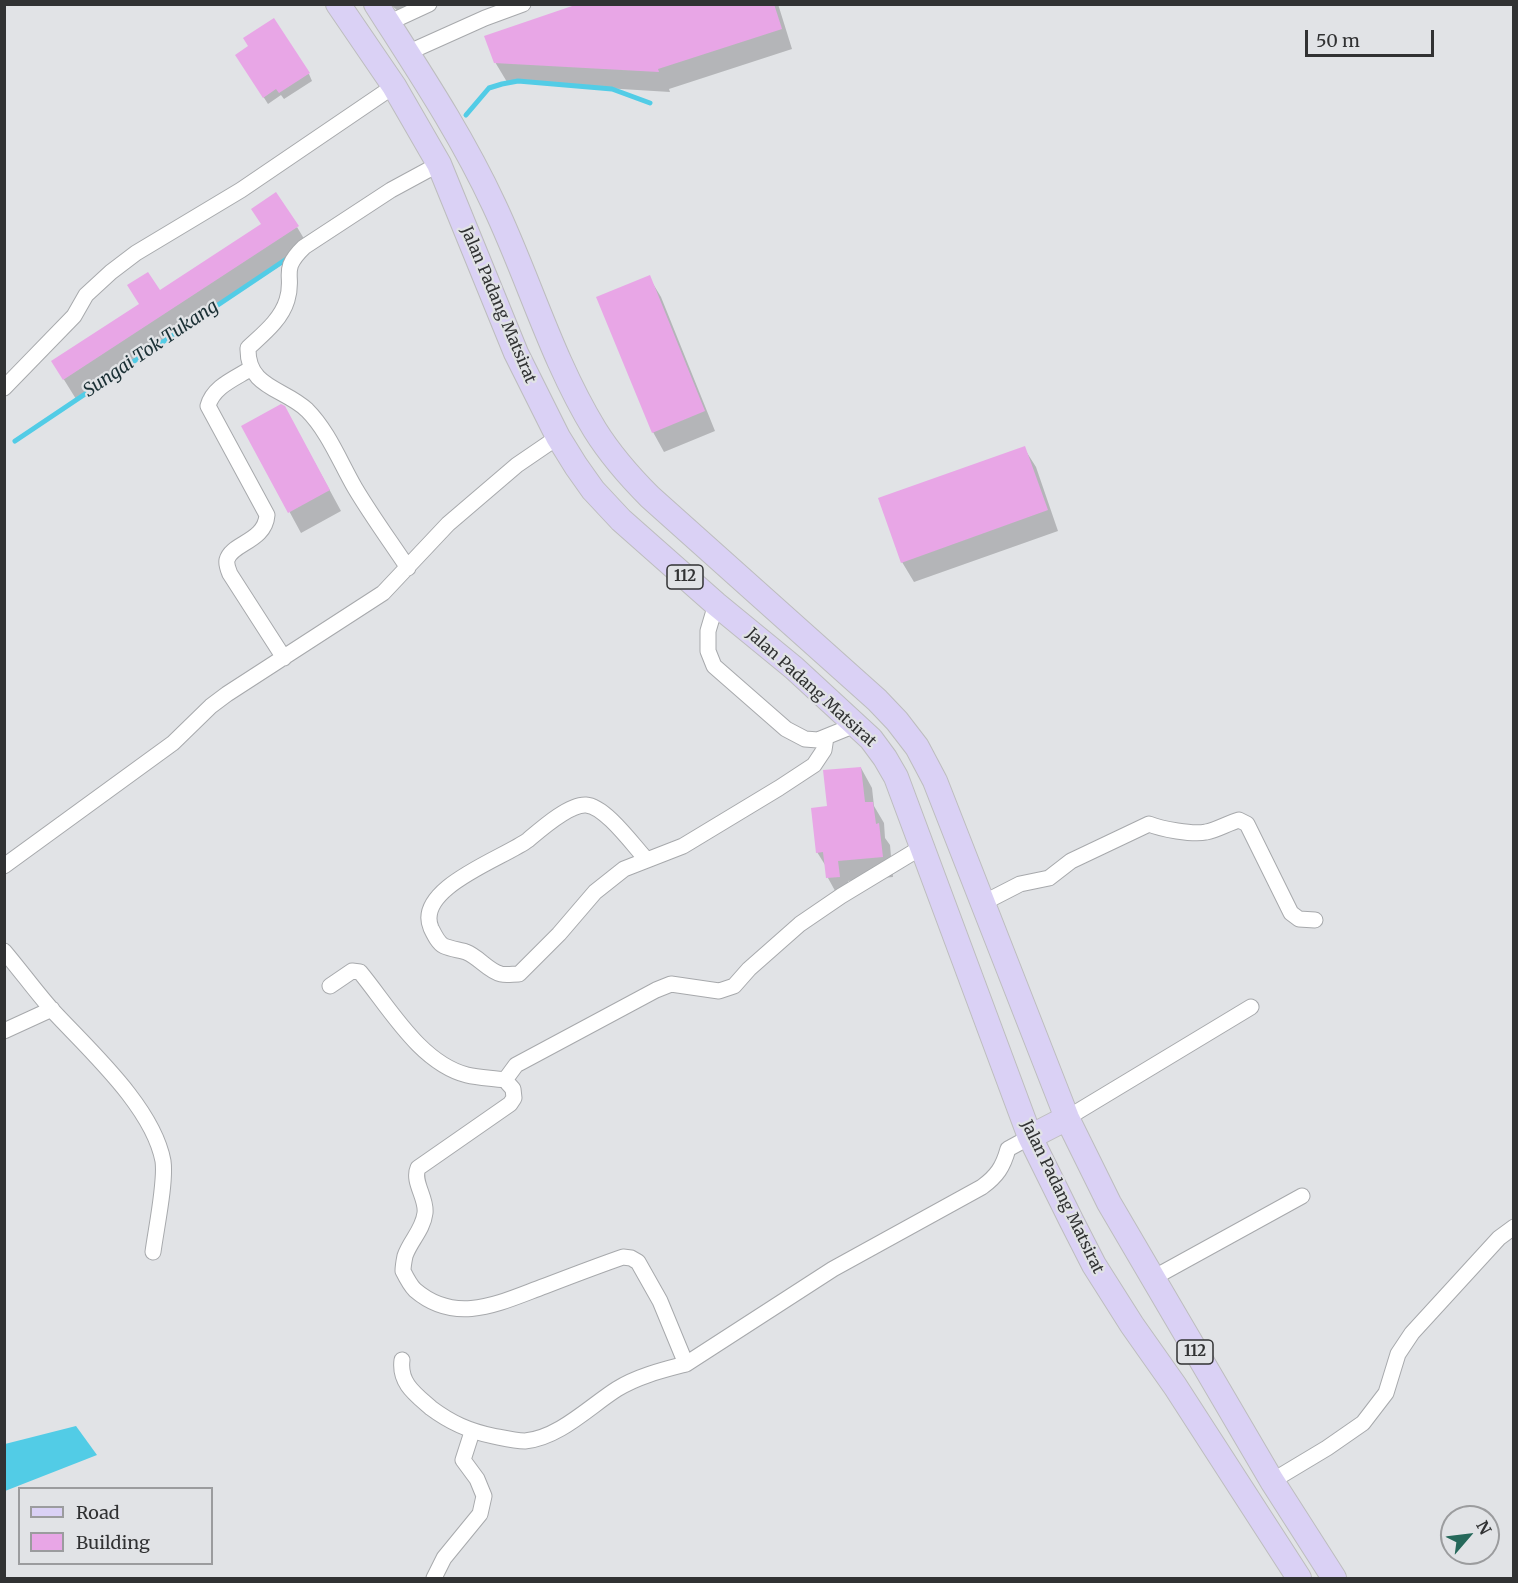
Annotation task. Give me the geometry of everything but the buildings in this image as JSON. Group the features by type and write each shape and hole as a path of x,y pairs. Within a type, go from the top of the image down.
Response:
{"main road":[{"name":"Jalan Padang Matsirat","path":"338,4 394,86 439,164 516,353 558,437 593,490 621,520 716,604 794,668 871,739 885,758 896,777 1030,1137 1094,1265 1299,1578"},
{"name":"Jalan Padang Matsirat","path":"382,14 446,113 494,205 570,384 595,430 631,477 650,497 877,700 917,747 935,780 1067,1118 1109,1203 1272,1481 1334,1578"},
{"path":"1030,1137 1067,1118"}],"street":[{"path":"382,14 429,4"},
{"path":"407,53 485,18 523,4"},
{"path":"4,388 74,316 86,295 111,272 136,253 241,190 394,86"},
{"path":"408,568 355,489 315,419 300,404 273,389 250,369 248,348 275,322 287,300 289,266 293,258 304,247 391,190 439,164"},
{"path":"250,369 216,390 208,406 267,515 266,524 260,532 228,556 226,563 230,574 285,658"},
{"path":"4,866 173,743 211,706 227,694 383,593 456,516 517,465 558,437"},
{"path":"716,604 708,631 708,651 714,666 744,689 786,729 805,739 818,740 855,725"},
{"path":"646,859 610,820 595,807 584,805 559,816 520,846 458,880 436,897 429,910 429,922 435,936 444,946 474,955 500,974 519,974 559,934 595,892 624,869 695,840 814,765 824,750 826,737"},
{"path":"983,903 1020,884 1049,878 1071,861 1149,824 1158,828 1199,833 1209,832 1239,820 1247,824 1255,838 1291,913 1299,919 1315,920"},
{"path":"504,1080 516,1065 656,990 671,984 719,991 734,986 749,969 800,924 922,847"},
{"path":"4,951 137,1105 156,1139 163,1162 153,1252"},
{"path":"330,986 352,971 360,972 401,1025 431,1056 467,1075 504,1080 513,1089 514,1098 510,1104 418,1168 416,1178 423,1195 426,1212 422,1227 405,1256 403,1271 413,1289 437,1304 453,1309 472,1310 495,1305 623,1257 631,1258 638,1262 660,1301 686,1364"},
{"path":"1067,1118 1251,1007"},
{"path":"4,1031 52,1009"},
{"path":"402,1360 403,1378 412,1392 446,1420 472,1432 524,1441 537,1438 578,1417 616,1389 632,1381 686,1364 832,1269 982,1187 996,1176 1004,1163 1008,1149 1030,1137"},
{"path":"1153,1278 1302,1196"},
{"path":"1272,1481 1363,1423 1386,1393 1398,1354 1412,1333 1500,1238 1514,1227"},
{"path":"434,1578 444,1558 480,1514 484,1496 477,1479 463,1460 472,1432"}],"water":[{"path":"76,1426 97,1455 5,1491 5,1444"}],"waterway":[{"name":"Sungai Tok Tukang","path":"466,115 489,88 518,81 612,89 650,103"},
{"name":"Sungai Tok Tukang","path":"15,441 288,258"}]}
